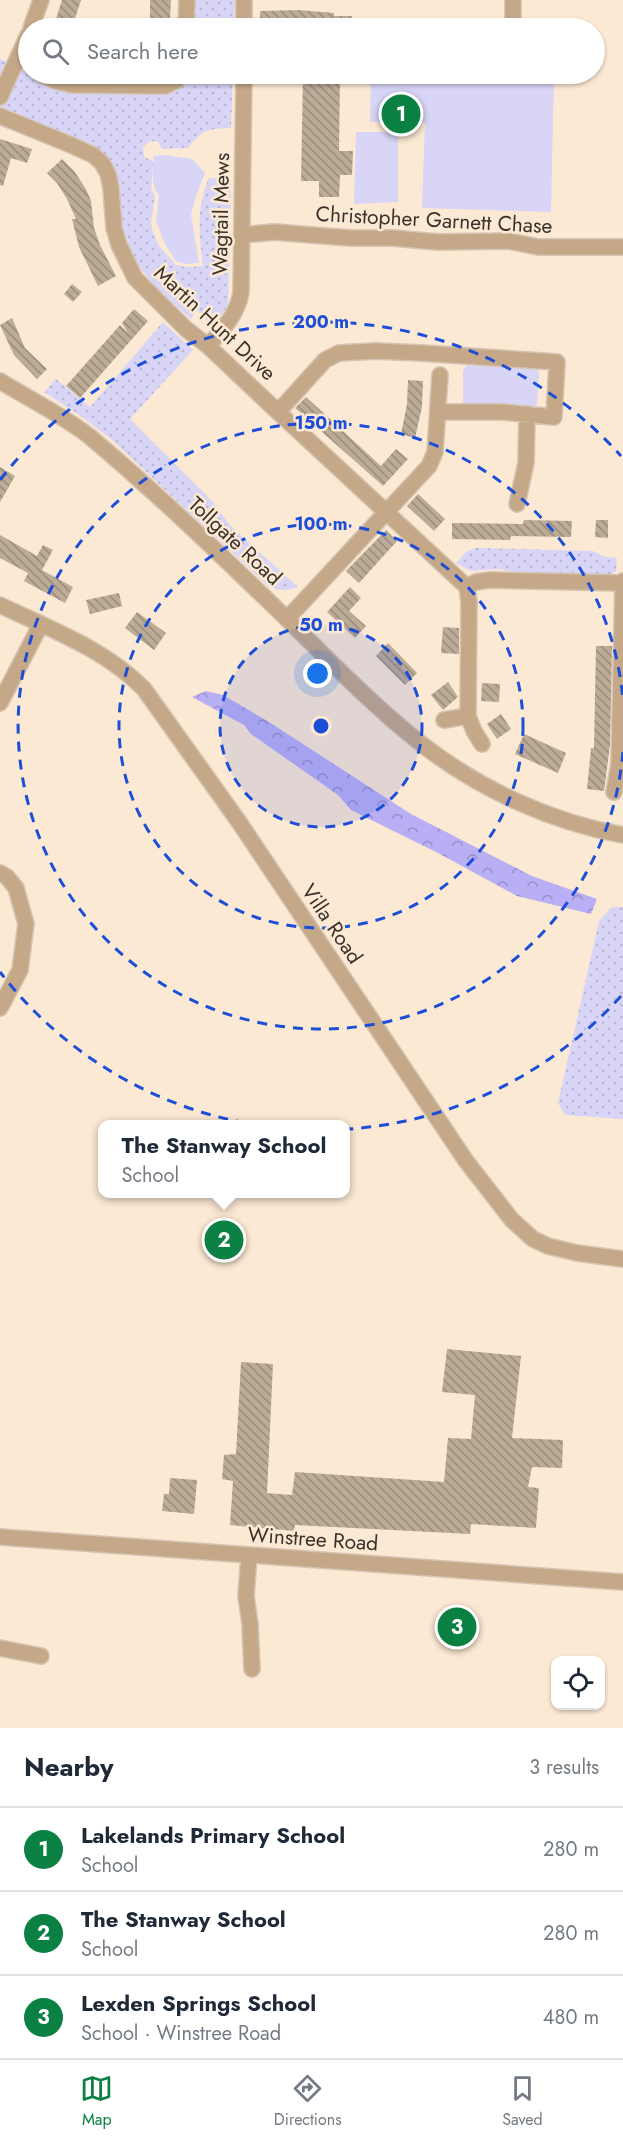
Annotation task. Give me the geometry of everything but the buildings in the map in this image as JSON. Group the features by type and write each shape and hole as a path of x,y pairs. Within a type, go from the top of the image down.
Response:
{"street":[{"path":"35,18 41,0"},
{"path":"186,0 186,18"},
{"path":"244,0 244,18"},
{"path":"513,0 513,18"},
{"path":"0,97 18,72"},
{"path":"68,84 154,86 169,84"},
{"name":"Wagtail Mews","path":"208,346 237,307 240,293 244,84"},
{"name":"Martin Hunt Drive","path":"0,116 93,155 102,164 108,174 111,188 114,228 119,245 135,278 186,329 208,346 467,587"},
{"name":"Christopher Garnett Chase","path":"242,235 274,232 438,242 508,241 538,247 623,247"},
{"name":"Martin Hunt Drive","path":"278,412 325,360 339,353 398,352 557,362 554,417 527,414"},
{"path":"287,619 429,466 435,452 440,375"},
{"name":"Tollgate Road","path":"0,381 87,435 184,522 420,743 464,773 535,810 623,836"},
{"path":"438,412 502,411 527,414 526,463 517,504"},
{"path":"482,744 468,716 469,602 467,587 476,582 490,580 623,582 621,764 614,792"},
{"name":"Villa Road","path":"0,605 104,655 127,671 144,689 239,822 466,1161 512,1220 533,1239 548,1246 577,1253 623,1259"},
{"path":"0,703 40,624"},
{"path":"444,720 468,716"},
{"path":"0,873 7,877 16,888 26,924 20,970 0,1008"},
{"name":"Winstree Road","path":"0,1537 623,1582"},
{"path":"249,1555 246,1596 252,1669"},
{"path":"0,1648 41,1656"}],"shaded area":[{"path":"190,0 235,0 234,18 190,18"},
{"path":"0,59 18,68 18,84 53,84 61,88 122,84 233,84 231,128 206,131 188,148 162,149 158,142 150,141 143,147 144,157 153,161 151,189 155,196 152,230 159,246 176,265 203,266 200,211 205,189 209,178 231,180 228,306 212,326 197,310 191,319 156,287 138,264 125,236 119,186 111,165 11,120 9,110 0,107"},
{"path":"371,84 554,84 551,212 422,208 425,122 370,122"},
{"path":"356,132 398,132 398,202 354,204"},
{"path":"166,155 192,159 205,173 191,215 199,263 185,264 176,261 165,244 156,221 159,195 153,181 154,156"},
{"path":"163,322 193,350 130,419 212,501 230,525 298,587 283,590 268,586 111,439 44,392 56,379 90,407"},
{"path":"469,365 537,369 539,373 537,404 528,407 463,405 463,371"},
{"path":"476,548 593,551 605,557 617,558 616,571 607,577 520,578 519,573 499,569 471,571 456,563 467,551"},
{"path":"612,907 623,907 623,1119 565,1115 558,1103 599,921"}],"green space":[{"path":"206,691 223,695 269,722 411,814 532,876 597,899 591,914 517,896 440,854 351,810 338,795 251,734 244,725 192,697"}],"place":[{"name":"Lakelands Primary School","path":"401,114"},
{"name":"The Stanway School","path":"224,1240"},
{"name":"Lexden Springs School","path":"457,1627"}]}
